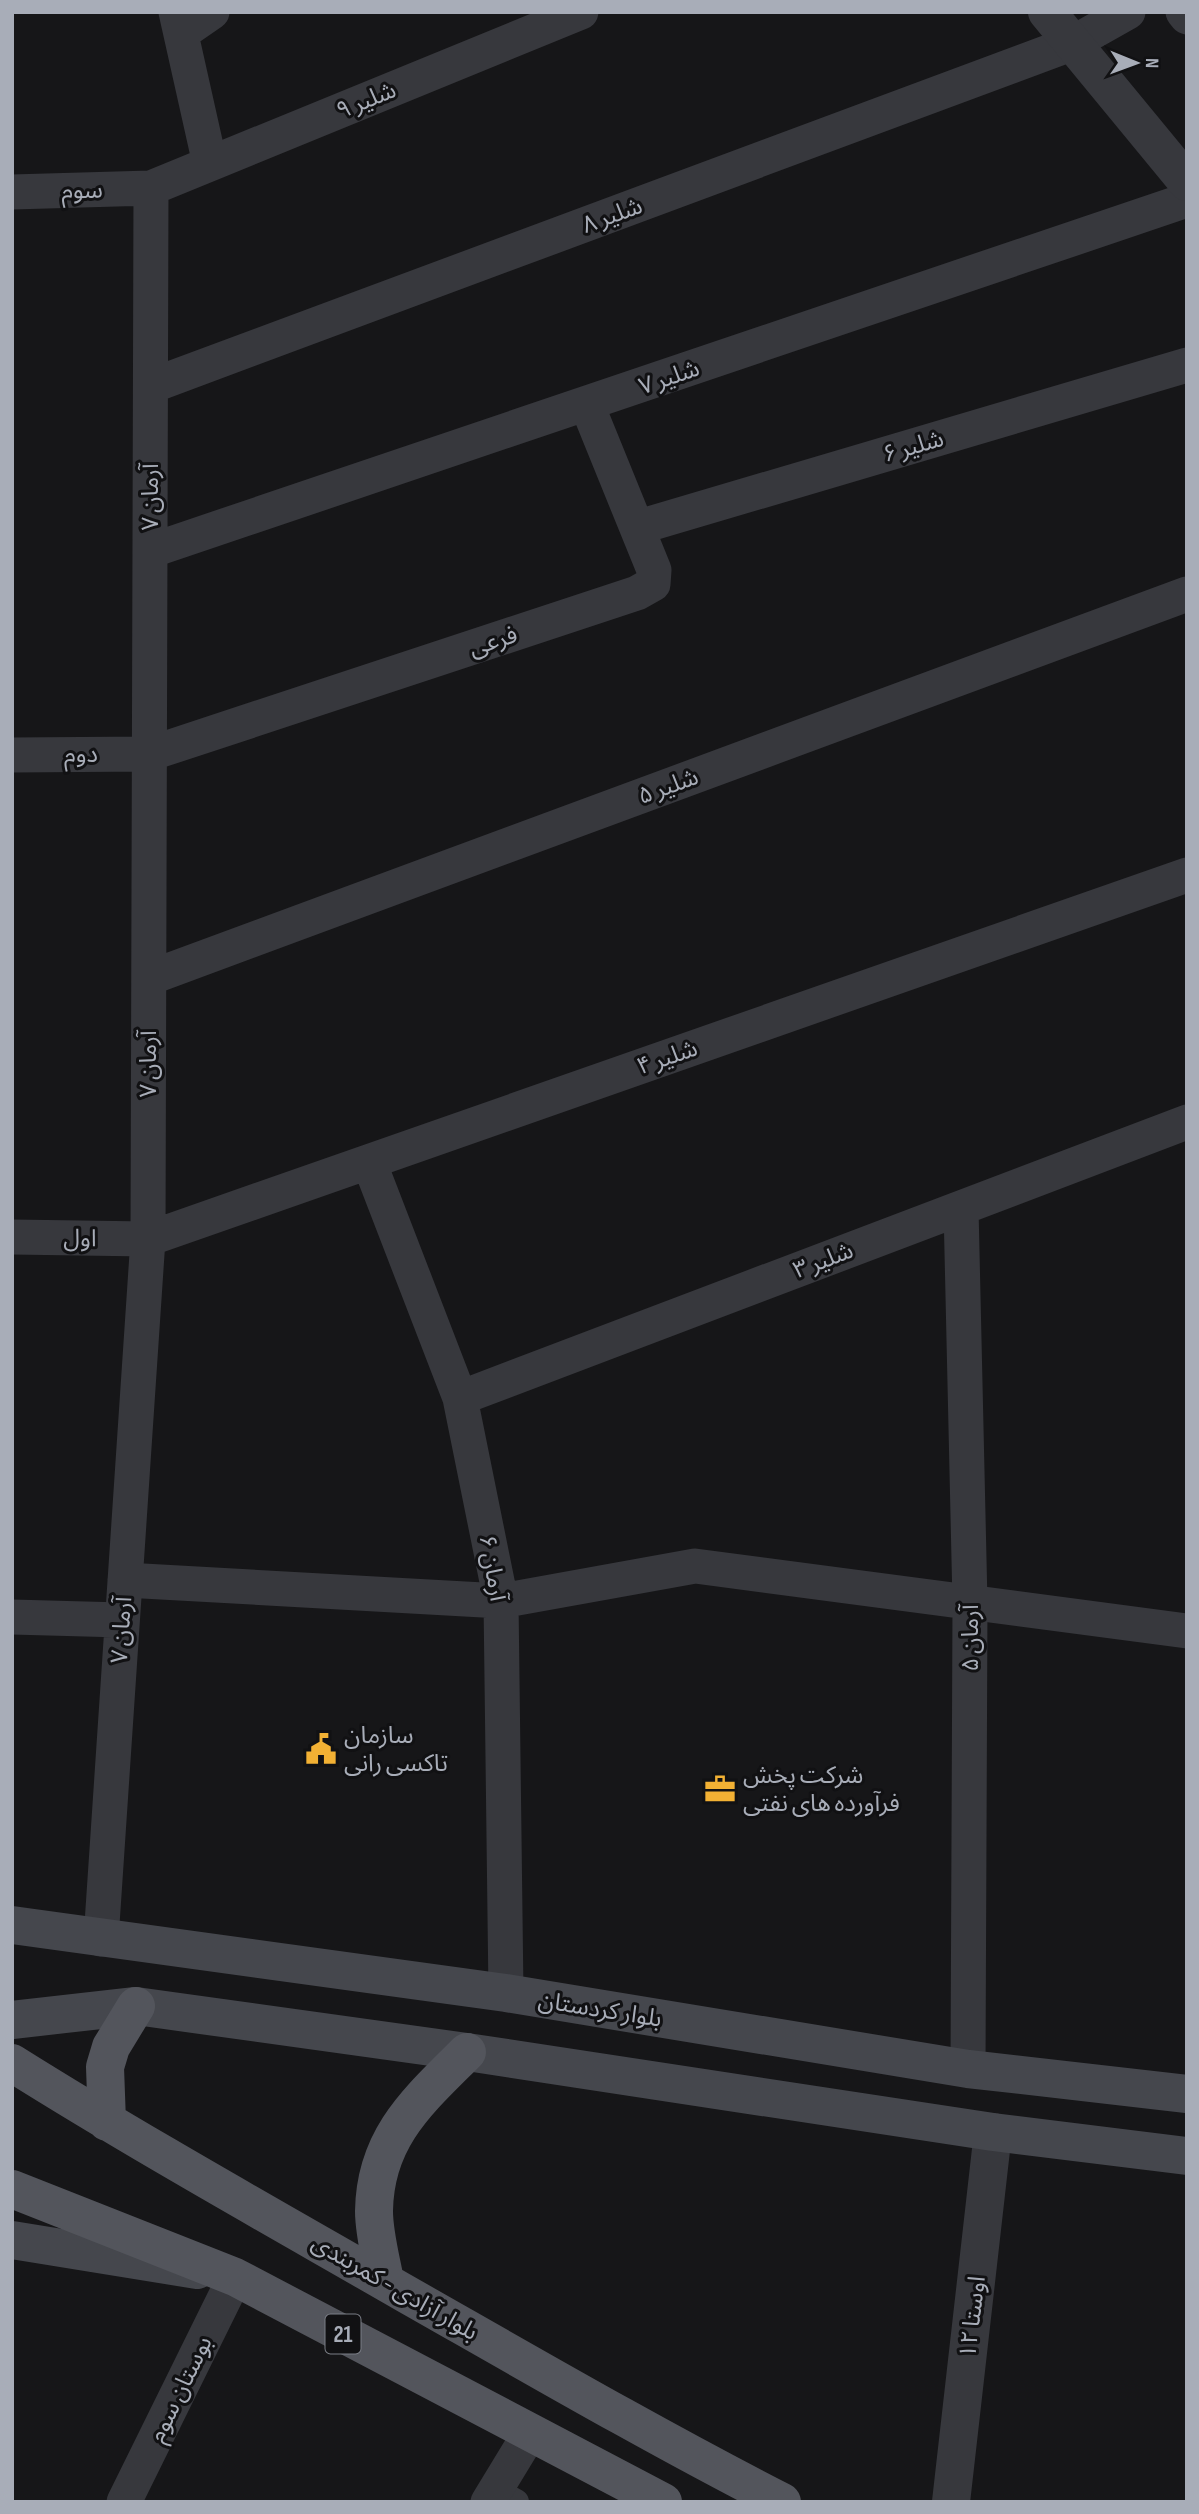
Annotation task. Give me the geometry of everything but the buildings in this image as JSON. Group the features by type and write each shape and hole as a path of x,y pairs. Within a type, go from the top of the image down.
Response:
{"main road":[{"name":"بلوار کردستان","path":"12,1925 506,1993 968,2069 1187,2094"},
{"path":"12,2020 136,2006 467,2052 993,2132 1187,2156"},
{"path":"107,2122 105,2067 111,2047 136,2006"},
{"path":"384,2281 374,2211 382,2161 404,2115 467,2052"},
{"name":"بلوار آزادی - کمربندی","path":"12,2063 107,2122 384,2281 677,2448 782,2502"},
{"name":"21","path":"12,2189 235,2277 663,2502"},
{"path":"12,2240 235,2277"}],"street":[{"path":"209,164 180,22 212,12"},
{"name":"شلیر ۹","path":"151,188 581,12"},
{"path":"1047,12 1187,182"},
{"name":"شلیر ۸","path":"151,386 1073,43 1128,12"},
{"path":"1182,12 1187,17"},
{"name":"آرمان ۷","path":"101,1939 148,1239 151,188"},
{"name":"سوم","path":"12,192 151,188"},
{"name":"شلیر ۷","path":"150,551 1187,200"},
{"name":"شلیر ۶","path":"639,527 1187,365"},
{"name":"فرعی","path":"149,754 637,593 653,584 653,570 639,527 587,405"},
{"name":"شلیر ۵","path":"149,978 1187,594"},
{"name":"دوم","path":"12,755 149,754"},
{"name":"شلیر ۴","path":"148,1239 1187,875"},
{"name":"شلیر ۳","path":"460,1398 1187,1122"},
{"name":"آرمان ۶","path":"369,1162 460,1398 501,1601 506,1993"},
{"name":"آرمان ۵","path":"961,1208 971,1603 968,2069"},
{"name":"اول","path":"12,1237 148,1239"},
{"path":"125,1580 501,1601 695,1566 1187,1631"},
{"path":"12,1617 122,1620"},
{"name":"اوستا ۱۲","path":"951,2502 993,2132"},
{"name":"بوستان سوم","path":"124,2502 235,2277"},
{"path":"499,2498 530,2433"}],"place":[{"name":"سازمان تاکسی رانی","path":"321,1749"},
{"name":"شرکت پخش فرآورده های نفتی","path":"720,1789"}]}
